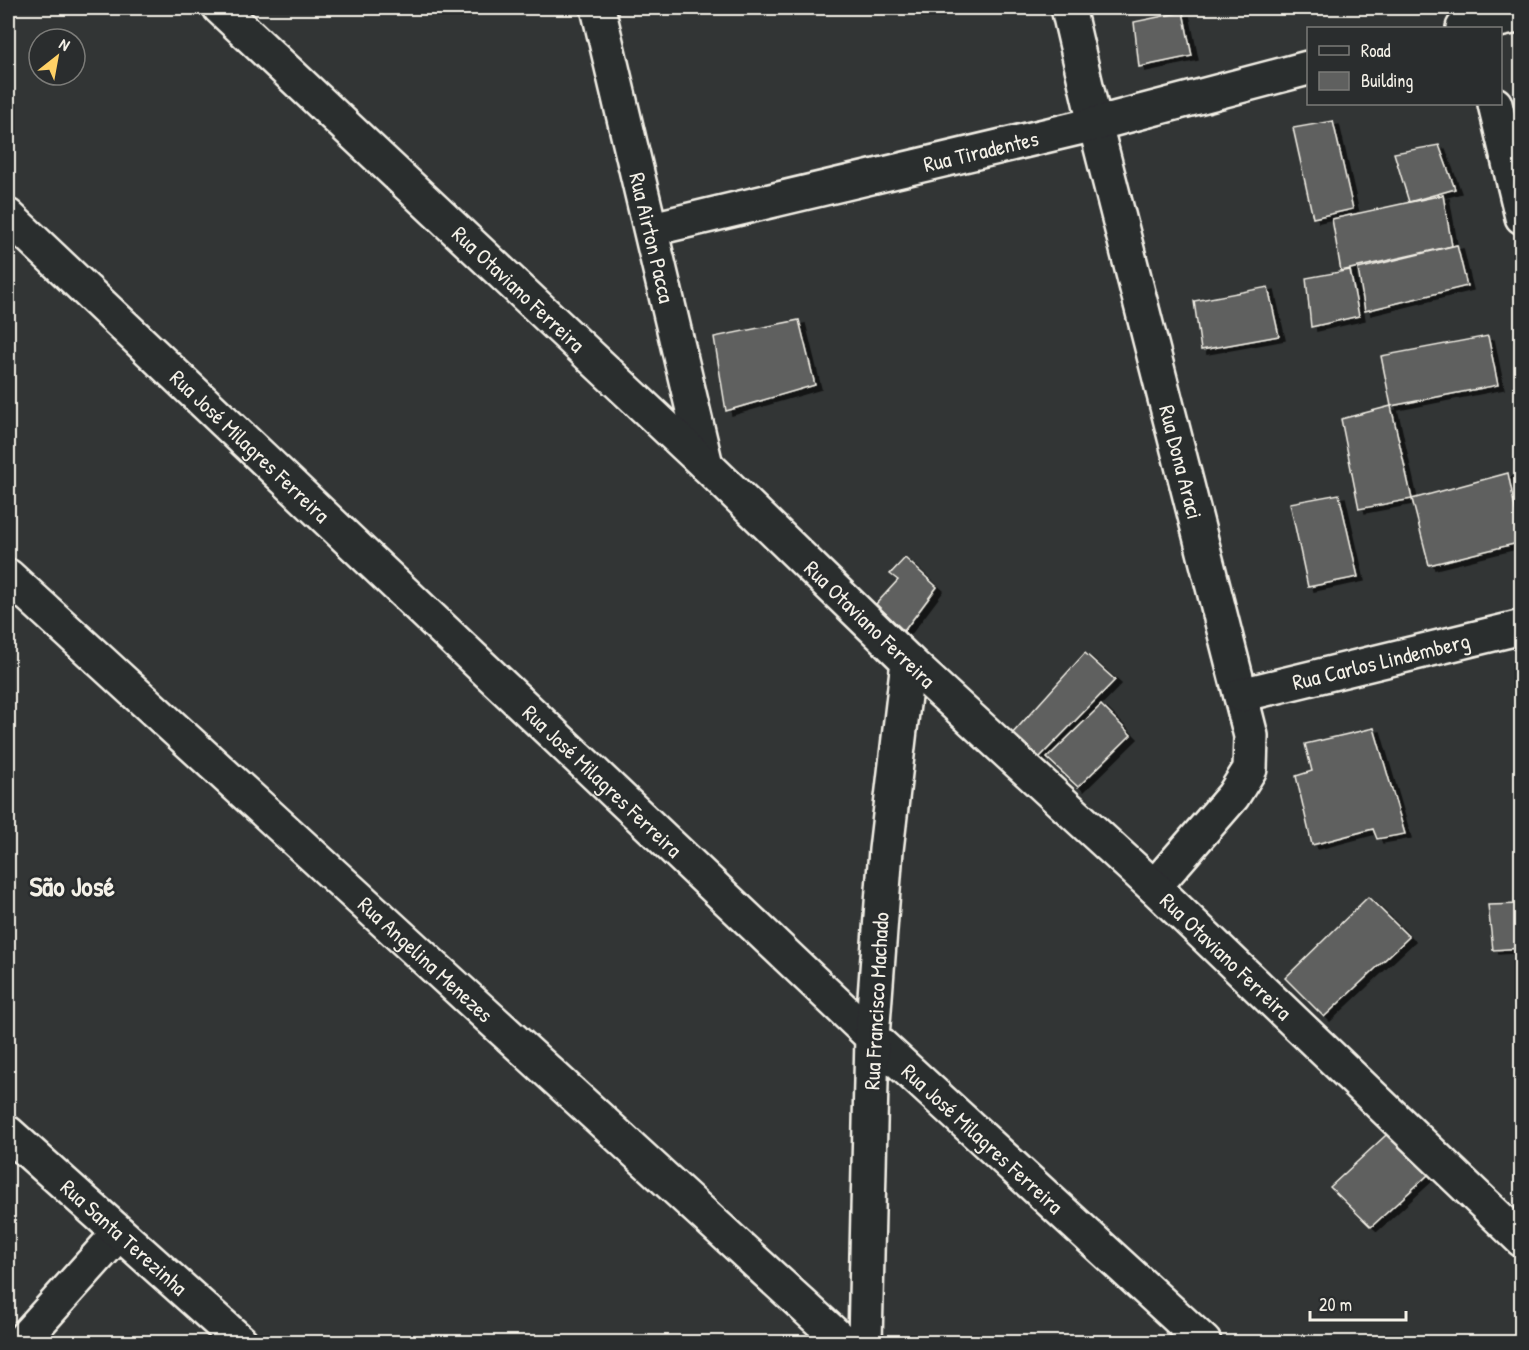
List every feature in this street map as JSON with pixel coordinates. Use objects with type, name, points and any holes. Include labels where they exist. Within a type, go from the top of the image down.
[{"type":"street","name":"Rua Otaviano Ferreira","points":[[219,8],[706,465],[908,661],[1154,887],[1521,1240]]},
{"type":"street","name":"Rua Airton Pacca","points":[[598,8],[706,465]]},
{"type":"street","name":"Rua Dona Araci","points":[[1068,8],[1095,124],[1251,736],[1250,770],[1233,796],[1154,887]]},
{"type":"street","points":[[1472,22],[1521,15]]},
{"type":"street","name":"Rua Tiradentes","points":[[652,229],[1095,124],[1307,69]]},
{"type":"street","points":[[1495,105],[1521,217]]},
{"type":"street","name":"Rua José Milagres Ferreira","points":[[8,216],[872,1037],[1203,1342]]},
{"type":"street","name":"Rua Angelina Menezes","points":[[8,576],[843,1342]]},
{"type":"street","name":"Rua Carlos Lindemberg","points":[[1241,695],[1521,627]]},
{"type":"street","name":"Rua Francisco Machado","points":[[865,1342],[872,1037],[886,850],[908,661]]},
{"type":"street","name":"Rua Santa Terezinha","points":[[8,1133],[241,1342]]},
{"type":"street","points":[[21,1342],[119,1233]]},
{"type":"building","points":[[1183,12],[1192,56],[1139,67],[1134,22]]},
{"type":"building","points":[[1333,121],[1353,209],[1313,218],[1293,128]]},
{"type":"building","points":[[1439,145],[1455,189],[1409,202],[1394,153]]},
{"type":"building","points":[[1443,195],[1452,246],[1341,271],[1332,219]]},
{"type":"building","points":[[1457,245],[1467,286],[1365,311],[1358,269]]},
{"type":"building","points":[[1350,270],[1359,316],[1311,327],[1306,278]]},
{"type":"building","points":[[1268,287],[1279,336],[1201,350],[1194,301]]},
{"type":"building","points":[[799,320],[815,385],[726,411],[714,337]]},
{"type":"building","points":[[1488,336],[1498,385],[1391,406],[1381,356]]},
{"type":"building","points":[[1391,406],[1412,499],[1359,509],[1341,419]]},
{"type":"building","points":[[1508,473],[1522,542],[1429,565],[1412,499]]},
{"type":"building","points":[[1339,494],[1358,577],[1308,587],[1290,503]]},
{"type":"building","points":[[905,558],[937,587],[904,631],[876,604],[898,580],[890,574]]},
{"type":"building","points":[[1085,653],[1115,680],[1039,758],[1012,734]]},
{"type":"building","points":[[1101,705],[1131,735],[1078,787],[1047,758]]},
{"type":"building","points":[[1374,728],[1405,834],[1377,839],[1373,829],[1312,845],[1296,776],[1312,771],[1305,744]]},
{"type":"building","points":[[1368,897],[1409,937],[1324,1017],[1285,978]]},
{"type":"building","points":[[1522,904],[1522,948],[1493,950],[1488,905]]},
{"type":"building","points":[[1398,1124],[1440,1164],[1371,1227],[1330,1187]]},
{"type":"district","name":"São José","points":[[72,886]]}]
